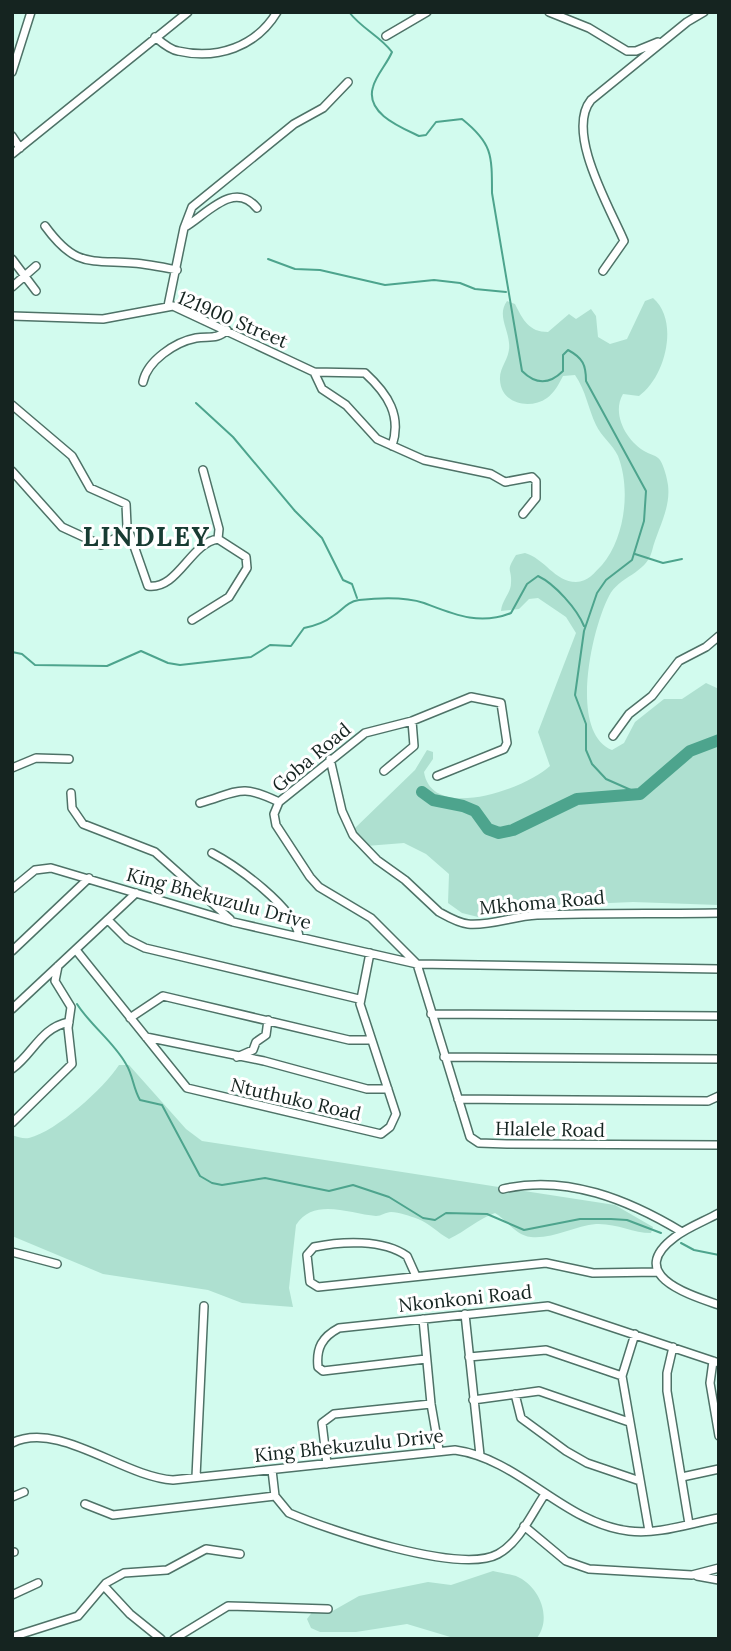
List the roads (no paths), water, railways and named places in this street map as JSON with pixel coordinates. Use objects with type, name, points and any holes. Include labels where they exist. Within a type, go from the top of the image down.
[{"type":"street","points":[[12,72],[32,12]]},
{"type":"street","points":[[12,154],[188,12]]},
{"type":"street","points":[[155,37],[179,52],[231,50],[257,37],[277,12]]},
{"type":"street","points":[[386,36],[427,12]]},
{"type":"street","points":[[549,12],[589,28],[627,51],[662,42]]},
{"type":"street","points":[[603,271],[625,241],[612,219],[583,136],[584,111],[591,100],[662,42],[704,12]]},
{"type":"street","points":[[168,306],[184,228],[194,205],[288,129],[323,108],[348,82]]},
{"type":"street","points":[[12,136],[20,148]]},
{"type":"street","points":[[184,228],[212,207],[240,195],[248,197],[257,208]]},
{"type":"street","points":[[46,226],[58,244],[85,261],[133,263],[177,270]]},
{"type":"street","points":[[12,259],[36,290]]},
{"type":"street","points":[[12,287],[36,266]]},
{"type":"street","name":"121900 Street","points":[[12,316],[103,319],[168,306],[227,330],[314,372]]},
{"type":"street","points":[[143,382],[146,371],[159,358],[188,341],[219,337],[227,330]]},
{"type":"street","points":[[314,372],[359,372],[373,381],[398,422],[392,446]]},
{"type":"street","points":[[314,372],[322,389],[346,405],[374,438],[433,463],[491,474],[505,482],[532,477],[536,481],[537,493],[523,514]]},
{"type":"street","points":[[12,405],[72,456],[90,488],[126,504],[129,532],[146,584],[152,586],[172,576],[202,546],[218,539]]},
{"type":"street","points":[[203,470],[219,529],[218,539]]},
{"type":"street","points":[[12,471],[68,531],[101,545],[129,532]]},
{"type":"street","points":[[192,620],[229,597],[247,568],[246,557],[218,539]]},
{"type":"street","points":[[613,736],[629,714],[655,693],[679,661],[706,648],[719,636]]},
{"type":"street","name":"Goba Road","points":[[417,964],[371,918],[319,887],[277,828],[274,814],[279,802],[362,734],[412,721],[471,696],[498,701],[503,706],[507,743],[502,750],[437,776]]},
{"type":"street","points":[[384,771],[414,746],[412,721]]},
{"type":"street","points":[[12,768],[36,758],[69,759]]},
{"type":"street","name":"Mkhoma Road","points":[[330,760],[342,811],[356,839],[439,912],[454,920],[478,924],[525,916],[566,916],[600,911],[719,913]]},
{"type":"street","points":[[200,803],[236,790],[248,789],[279,802]]},
{"type":"street","points":[[71,793],[72,808],[83,824],[155,852],[212,900],[233,922]]},
{"type":"street","points":[[212,853],[226,860],[272,898],[296,923],[299,936]]},
{"type":"street","name":"King Bhekuzulu Drive","points":[[12,889],[30,873],[43,867],[89,878],[233,922],[417,964],[719,969]]},
{"type":"street","points":[[12,951],[89,878]]},
{"type":"street","points":[[12,1009],[136,893]]},
{"type":"street","points":[[108,920],[127,939],[145,948],[359,999]]},
{"type":"street","name":"Ntuthuko Road","points":[[76,950],[190,1090],[378,1134],[386,1131],[396,1116],[359,999],[370,953]]},
{"type":"street","name":"Hlalele Road","points":[[417,964],[468,1134],[479,1143],[719,1144]]},
{"type":"street","points":[[12,1123],[72,1064],[69,1022],[71,1007],[55,981],[58,966]]},
{"type":"street","points":[[130,1018],[163,996],[349,1040],[371,1040]]},
{"type":"street","points":[[431,1014],[719,1016]]},
{"type":"street","points":[[237,1057],[253,1050],[256,1042],[265,1035],[268,1020]]},
{"type":"street","points":[[12,1069],[25,1058],[43,1033],[69,1022]]},
{"type":"street","points":[[146,1037],[367,1089],[388,1089]]},
{"type":"street","points":[[444,1057],[719,1059]]},
{"type":"street","points":[[458,1099],[708,1101],[719,1096]]},
{"type":"street","points":[[503,1189],[542,1183],[582,1188],[659,1219],[682,1232]]},
{"type":"street","points":[[719,1213],[682,1232],[664,1248],[658,1261],[659,1272],[672,1288],[719,1305]]},
{"type":"street","points":[[416,1276],[409,1257],[395,1250],[362,1243],[318,1246],[310,1249],[307,1258],[310,1282],[317,1287],[546,1263],[593,1273],[659,1272]]},
{"type":"street","points":[[12,1252],[57,1264]]},
{"type":"street","points":[[196,1477],[204,1306]]},
{"type":"street","name":"Nkonkoni Road","points":[[426,1359],[323,1371],[318,1367],[317,1350],[336,1329],[548,1306],[716,1362]]},
{"type":"street","points":[[465,1314],[480,1455]]},
{"type":"street","points":[[423,1319],[431,1404],[439,1450]]},
{"type":"street","points":[[635,1334],[622,1376],[649,1531]]},
{"type":"street","points":[[673,1347],[666,1380],[689,1524]]},
{"type":"street","points":[[469,1357],[546,1350],[622,1376]]},
{"type":"street","points":[[716,1362],[710,1383],[719,1436]]},
{"type":"street","points":[[473,1400],[544,1392],[629,1422]]},
{"type":"street","points":[[515,1394],[521,1418],[566,1451],[587,1463],[640,1481]]},
{"type":"street","points":[[327,1464],[322,1423],[324,1419],[334,1414],[431,1404]]},
{"type":"street","name":"King Bhekuzulu Drive","points":[[12,1443],[27,1437],[48,1438],[154,1477],[173,1480],[439,1450],[480,1455],[545,1494],[613,1528],[649,1531],[719,1518]]},
{"type":"street","points":[[682,1477],[719,1469]]},
{"type":"street","points":[[272,1470],[275,1496],[282,1508],[293,1515],[440,1559],[493,1556],[506,1549],[545,1494]]},
{"type":"street","points":[[12,1497],[24,1492]]},
{"type":"street","points":[[85,1504],[113,1515],[275,1496]]},
{"type":"street","points":[[524,1526],[572,1565],[598,1570],[692,1575],[719,1580]]},
{"type":"street","points":[[12,1637],[78,1616],[104,1586],[124,1573],[167,1570],[206,1549],[240,1554]]},
{"type":"street","points":[[692,1575],[719,1568]]},
{"type":"street","points":[[12,1595],[38,1583]]},
{"type":"street","points":[[104,1586],[130,1614],[161,1639]]},
{"type":"street","points":[[174,1639],[228,1606],[328,1609]]},
{"type":"waterway","points":[[349,12],[392,52],[373,87],[372,96],[379,112],[419,136],[426,135],[436,122],[462,119],[485,143],[492,168],[492,193],[522,371],[532,379],[548,380],[563,371],[563,355],[568,350],[577,356],[584,366],[586,381],[646,491],[644,521],[632,560],[606,580],[597,593],[584,631],[575,695],[586,724],[586,750],[592,764],[606,779],[640,794]]},
{"type":"waterway","points":[[268,259],[295,269],[320,270],[385,285],[434,280],[460,283],[475,289],[506,292]]},
{"type":"waterway","points":[[196,403],[233,437],[295,511],[322,538],[343,580],[352,584],[357,598]]},
{"type":"waterway","points":[[635,554],[663,563],[682,559]]},
{"type":"waterway","points":[[12,652],[22,654],[35,665],[107,666],[141,651],[168,663],[180,665],[251,657],[270,645],[291,646],[304,628],[326,621],[348,604],[359,600],[409,600],[466,617],[499,617],[511,613],[527,584],[538,576],[565,598],[584,626]]},
{"type":"waterway","points":[[422,792],[433,800],[475,811],[488,829],[499,833],[513,830],[577,799],[640,794],[690,751],[719,740]]},
{"type":"waterway","points":[[77,1004],[121,1056],[140,1100],[162,1105],[200,1176],[212,1183],[222,1185],[265,1178],[329,1191],[353,1185],[389,1197],[423,1218],[435,1220],[446,1213],[487,1214],[524,1230],[580,1219],[611,1219],[627,1220],[661,1233]]},
{"type":"waterway","points":[[681,1243],[694,1250],[719,1255]]},
{"type":"district","name":"LINDLEY","points":[[147,537]]}]
